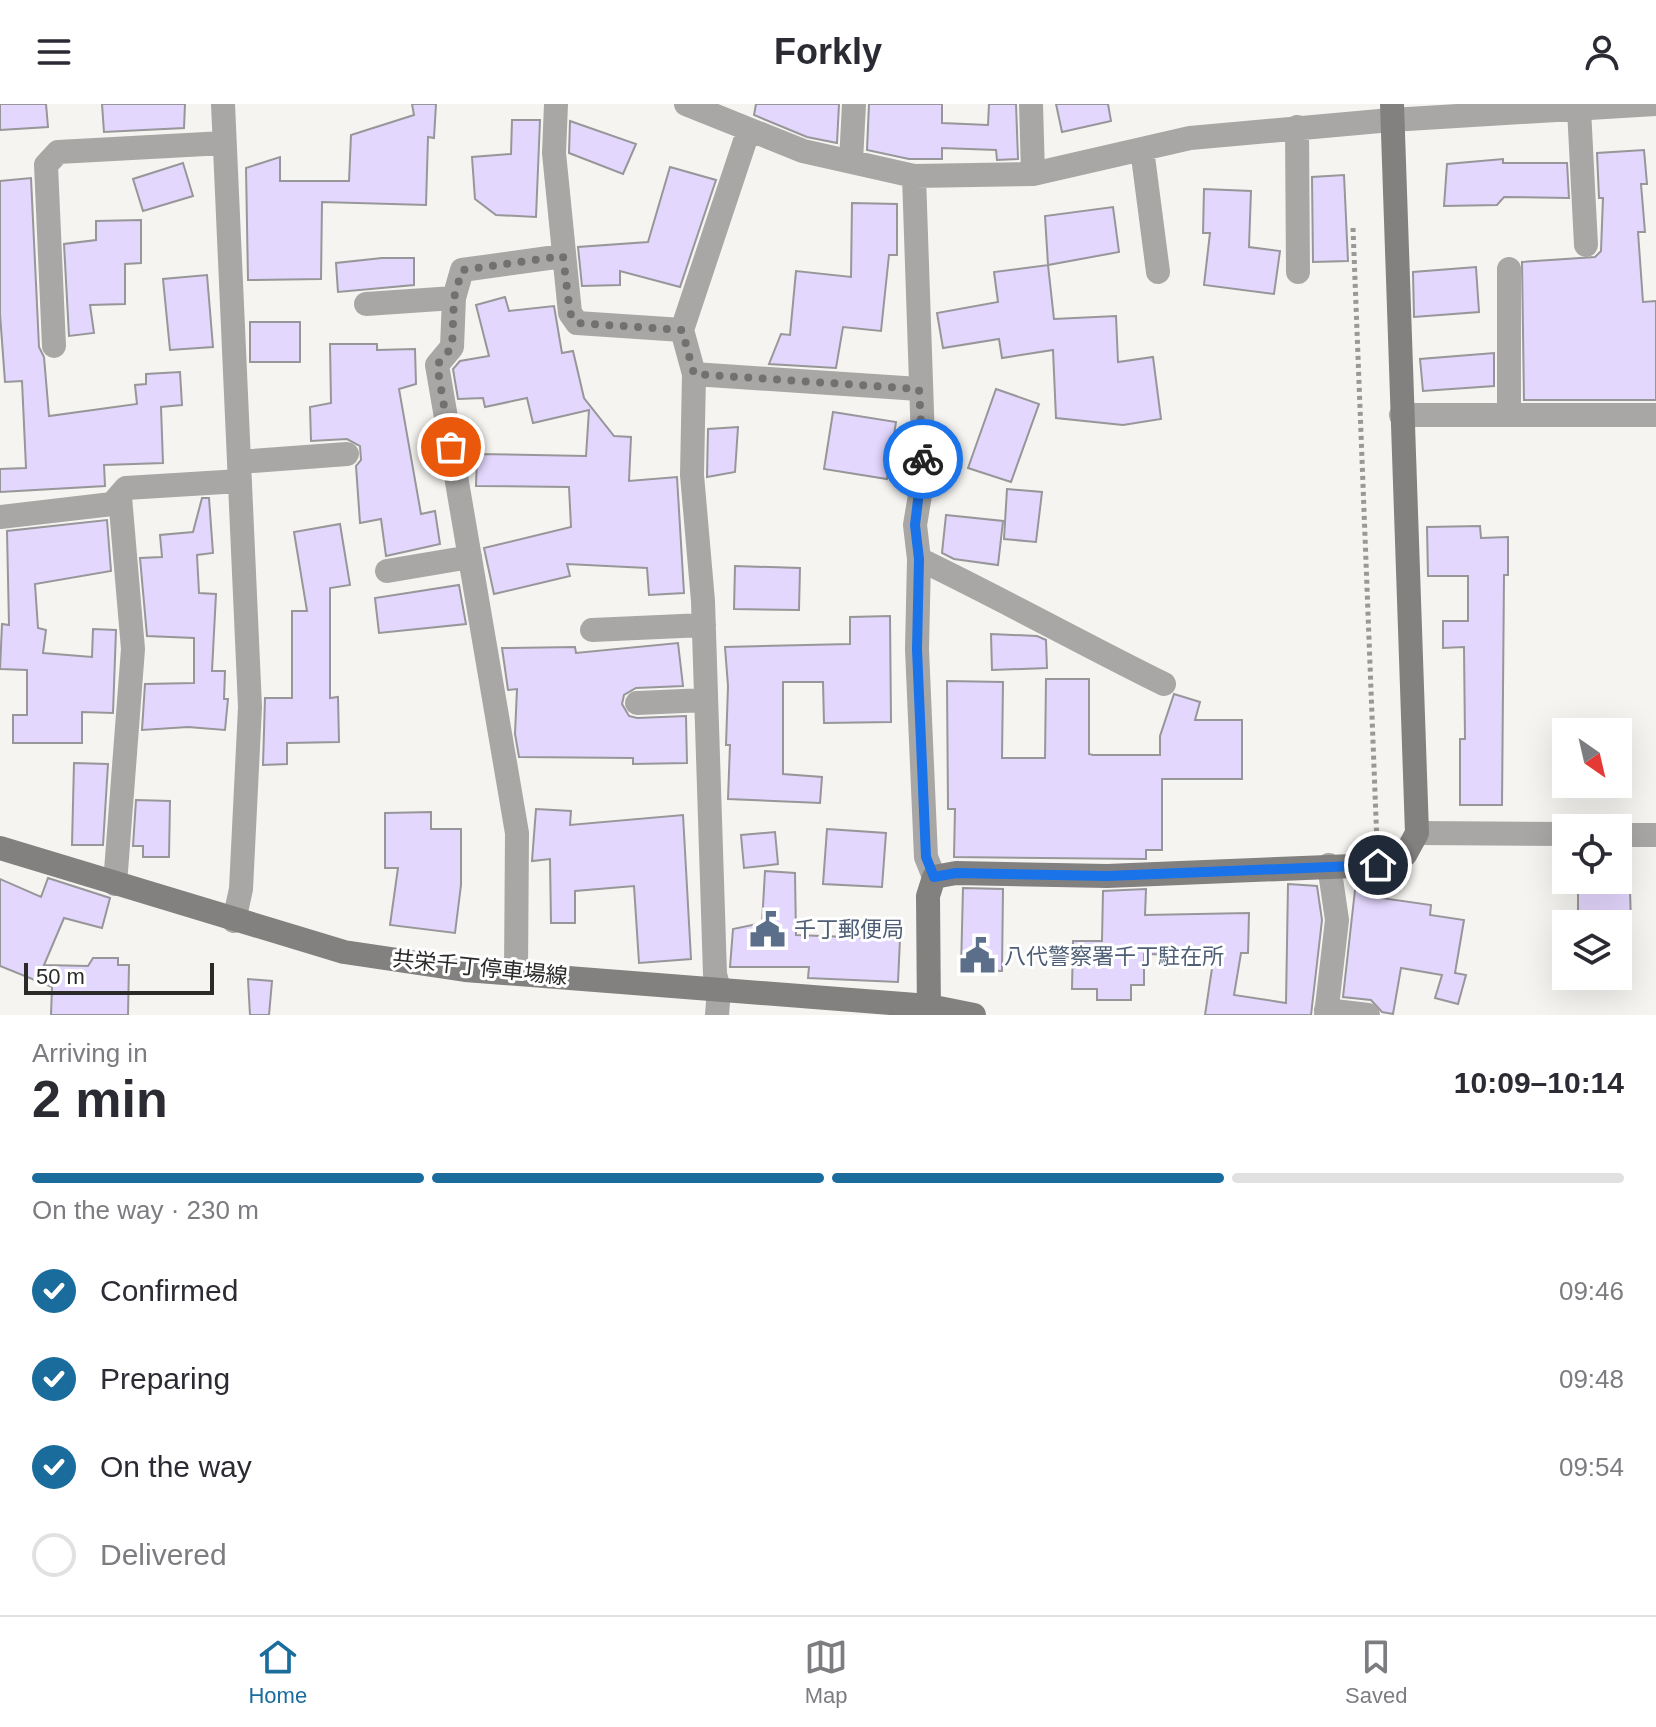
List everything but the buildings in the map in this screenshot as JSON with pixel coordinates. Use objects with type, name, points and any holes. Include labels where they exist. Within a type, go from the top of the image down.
[{"type":"street","points":[[223,104],[250,707],[241,889],[234,921]]},
{"type":"street","points":[[556,104],[554,153],[570,313],[577,323],[682,330]]},
{"type":"street","points":[[686,104],[748,132],[803,151],[914,176],[1033,174],[1190,138],[1297,127],[1392,112],[1579,109],[1656,104]]},
{"type":"street","points":[[851,161],[854,104]]},
{"type":"street","points":[[1031,104],[1033,174]]},
{"type":"street","points":[[1579,109],[1586,245]]},
{"type":"street","points":[[934,877],[956,873],[1107,876],[1378,865],[1405,855],[1417,833],[1392,112]]},
{"type":"street","points":[[1297,127],[1298,272]]},
{"type":"street","points":[[717,1015],[719,989],[715,974],[704,625],[692,475],[694,374],[682,330],[748,132]]},
{"type":"street","points":[[54,346],[46,165],[50,158],[58,152],[224,143]]},
{"type":"street","points":[[1142,149],[1158,272]]},
{"type":"street","points":[[914,176],[924,471],[915,525],[919,559],[917,649],[926,857],[934,877],[928,896],[929,1011]]},
{"type":"street","points":[[516,972],[517,833],[437,365],[452,347],[454,298],[462,270],[470,266],[563,256]]},
{"type":"street","points":[[1509,269],[1509,415]]},
{"type":"street","points":[[366,304],[454,298]]},
{"type":"street","points":[[694,374],[919,389]]},
{"type":"street","points":[[1401,415],[1656,415]]},
{"type":"street","points":[[0,517],[112,504],[126,488],[347,454]]},
{"type":"street","points":[[115,884],[133,649],[120,497]]},
{"type":"street","points":[[387,571],[470,557]]},
{"type":"street","points":[[919,559],[1029,611],[1066,636],[1164,684]]},
{"type":"street","points":[[592,630],[704,625]]},
{"type":"street","points":[[637,703],[706,700]]},
{"type":"street","points":[[1417,833],[1552,834]]},
{"type":"street","points":[[1632,835],[1656,835]]},
{"type":"street","name":"共栄千丁停車場線","points":[[0,848],[344,952],[465,970],[719,989],[974,1015]]},
{"type":"street","points":[[1329,865],[1337,920],[1326,1012],[1368,1015]]},
{"type":"path","points":[[1353,228],[1378,865]]},
{"type":"way so far","points":[[451,447],[437,365],[452,347],[454,298],[462,270],[470,266],[563,256],[570,313],[577,323],[682,330],[694,374],[919,389],[923,459]]},
{"type":"place","name":"千丁郵便局","points":[[768,929]]},
{"type":"place","name":"八代警察署千丁駐在所","points":[[978,956]]},
{"type":"route","points":[[923,459],[924,471],[915,525],[919,559],[917,649],[926,857],[934,877],[956,873],[1107,876],[1378,865]]}]
